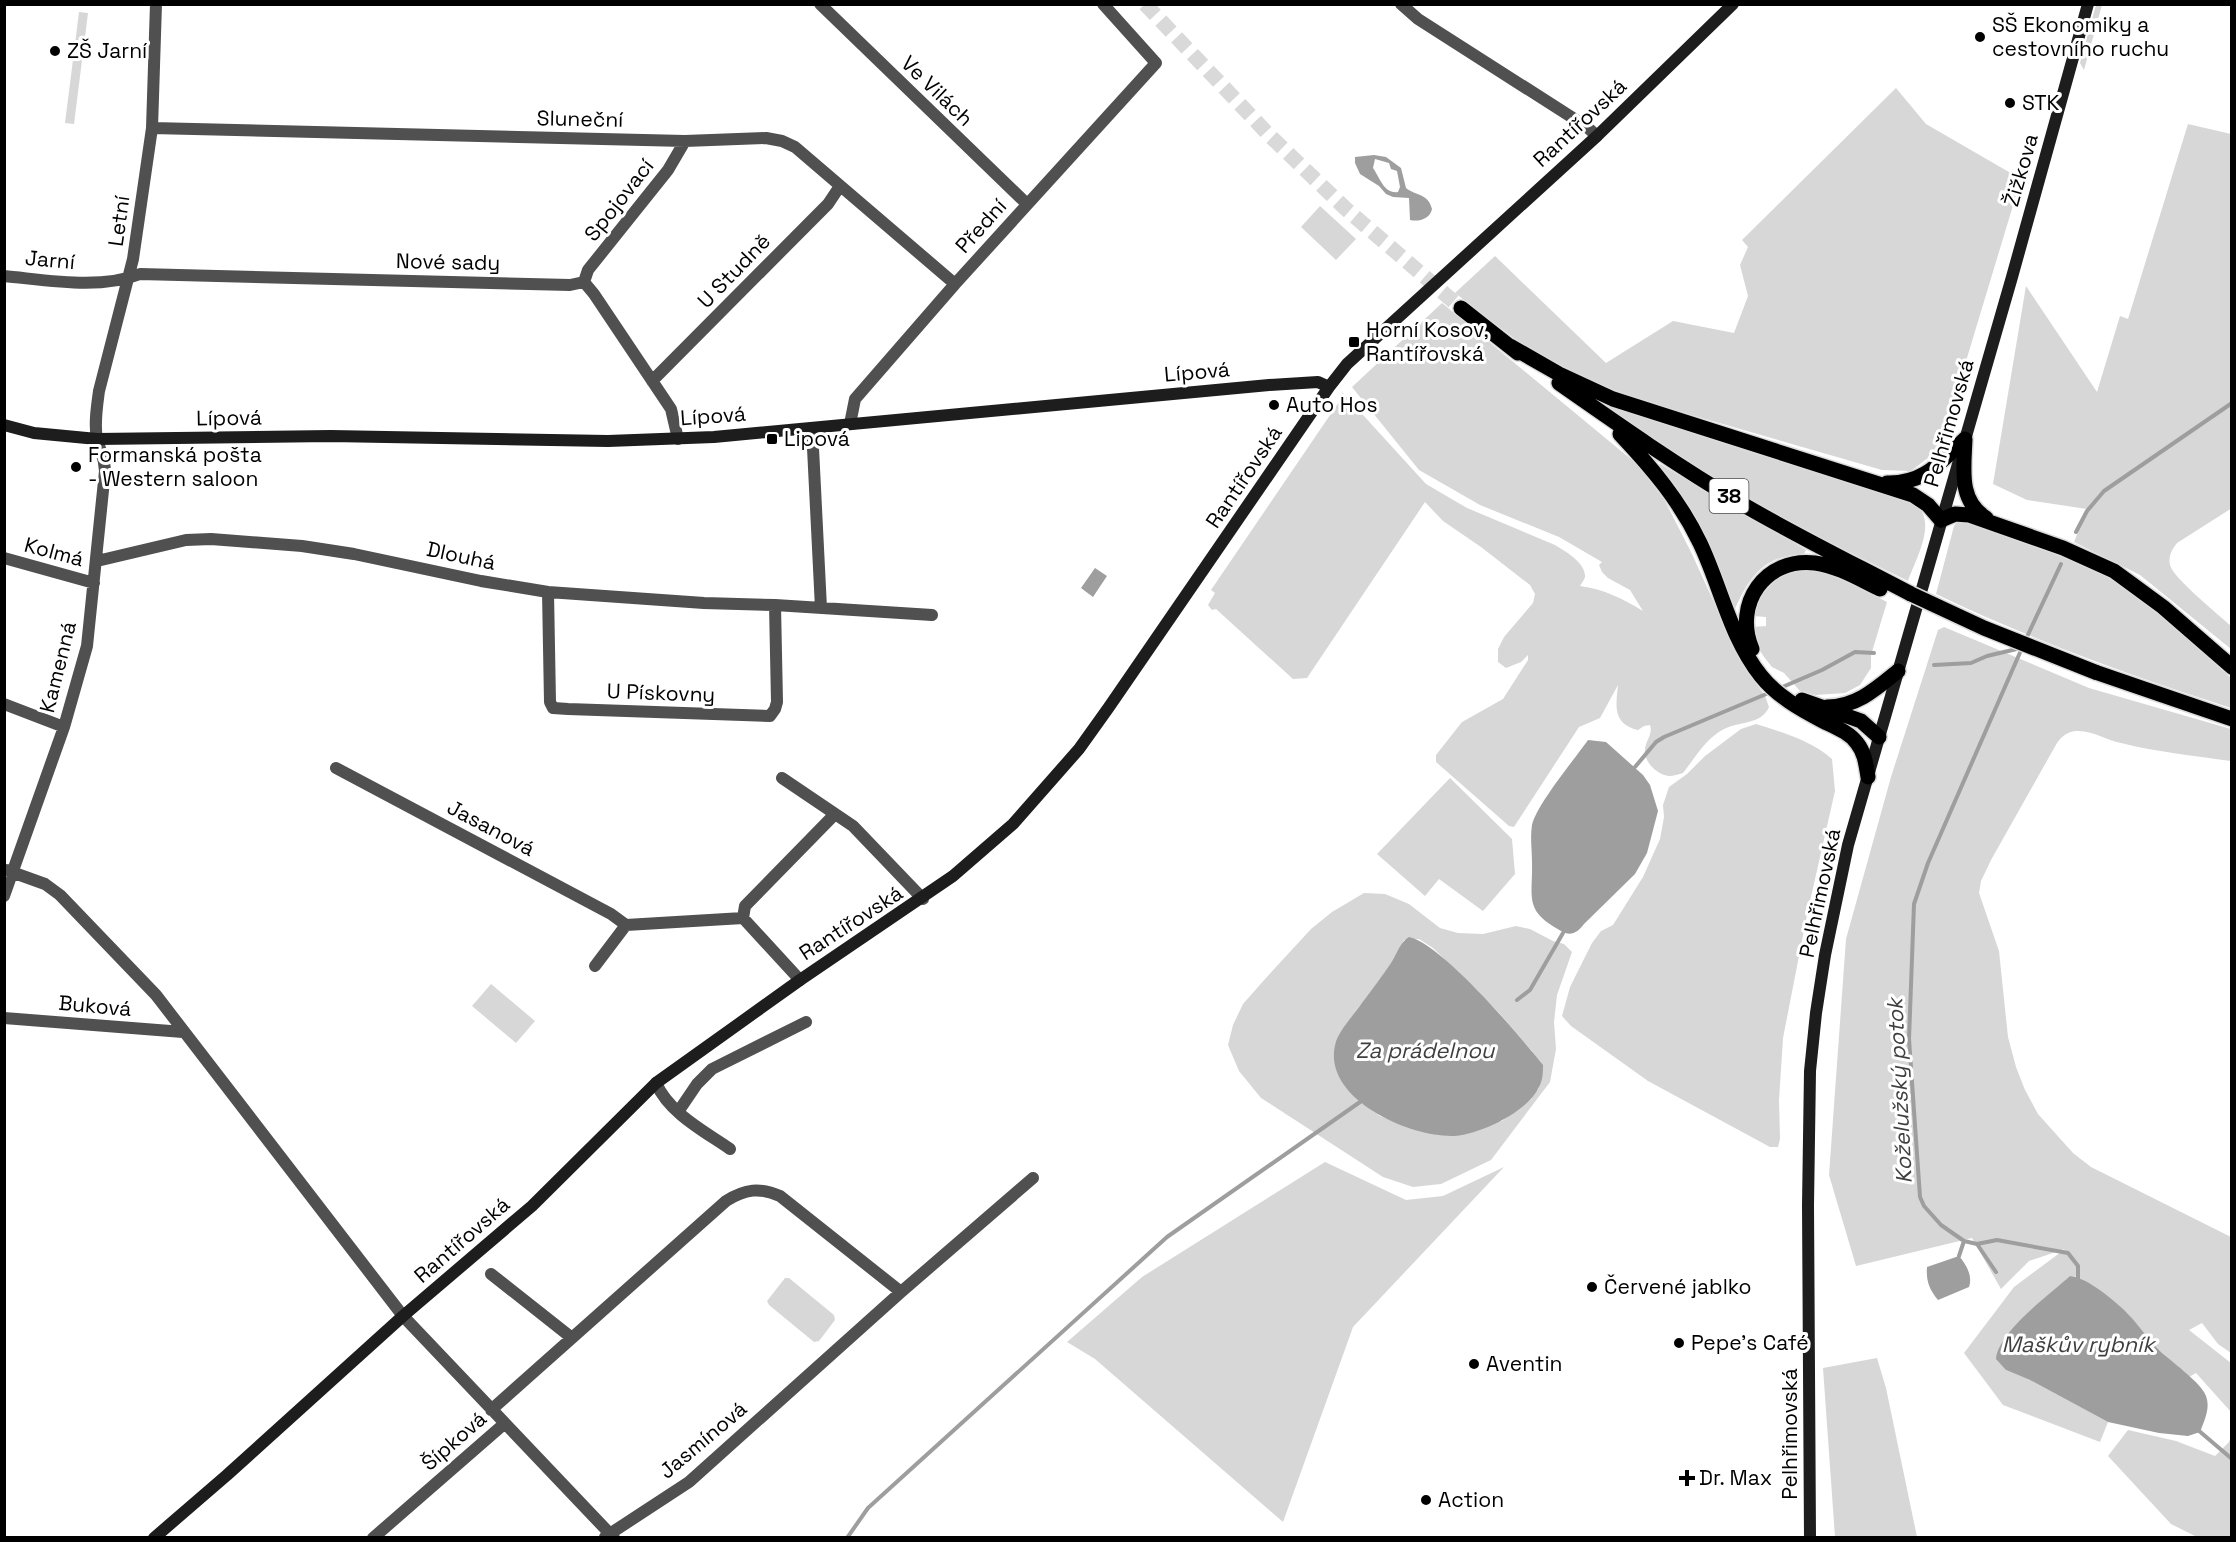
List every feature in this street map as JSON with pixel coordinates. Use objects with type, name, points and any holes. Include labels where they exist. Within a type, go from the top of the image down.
[{"type":"main road","name":"38","points":[[1461,308],[1637,438],[1742,504],[1863,575],[1911,594],[1984,628],[2095,672],[2232,719]]},
{"type":"main road","points":[[1510,346],[1559,374],[1613,399],[1921,499],[1941,520],[1948,515],[1962,514],[2063,548],[2114,571],[2149,596],[2232,667]]},
{"type":"main road","points":[[1600,411],[1676,499],[1701,545],[1741,645],[1765,675],[1784,693],[1852,737],[1864,739],[1879,737]]},
{"type":"main road","points":[[1872,482],[1897,483],[1917,479],[1934,469],[1965,440]]},
{"type":"main road","points":[[1965,440],[1964,480],[1968,500],[1979,514],[2000,526]]},
{"type":"main road","points":[[1765,675],[1753,652],[1746,629],[1749,604],[1757,588],[1769,574],[1784,566],[1805,563],[1826,565],[1863,575]]},
{"type":"main road","points":[[1820,707],[1836,707],[1856,702],[1898,671]]},
{"type":"main road","points":[[1784,693],[1861,721],[1879,737]]},
{"type":"main road","points":[[1852,737],[1863,754],[1868,777]]},
{"type":"street","name":"Letní","points":[[97,439],[96,411],[99,391],[133,259],[152,128],[156,4]]},
{"type":"street","name":"Ve Vilách","points":[[820,4],[1027,204]]},
{"type":"street","name":"Přední","points":[[850,424],[855,399],[955,284],[1156,63],[1103,4]]},
{"type":"street","points":[[1401,4],[1418,19],[1587,127],[1597,136]]},
{"type":"street","name":"Rantířovská","points":[[154,1538],[403,1316],[532,1206],[656,1083],[800,980],[922,899],[953,876],[1013,824],[1079,749],[1347,364],[1365,345],[1597,136],[1733,4]]},
{"type":"street","name":"Žižkova","points":[[2012,277],[2088,4]]},
{"type":"street","name":"Sluneční","points":[[152,128],[685,141],[766,138],[782,141],[795,147],[955,284]]},
{"type":"street","name":"Spojovací","points":[[584,282],[588,270],[668,170],[685,141]]},
{"type":"street","name":"U Studně","points":[[652,381],[828,204],[840,186]]},
{"type":"street","name":"Nové sady","points":[[127,279],[140,274],[570,285],[584,282]]},
{"type":"street","name":"Jarní","points":[[4,276],[105,284],[127,279]]},
{"type":"street","name":"Pelhřimovská","points":[[1810,1538],[1808,1205],[1810,1061],[1816,1013],[1837,892],[1908,635],[2012,277]]},
{"type":"street","points":[[584,282],[671,409],[678,439]]},
{"type":"street","name":"Lípová","points":[[4,425],[34,433],[97,439],[331,436],[608,441],[678,439],[1269,385],[1318,382],[1329,387]]},
{"type":"street","points":[[812,428],[821,608]]},
{"type":"street","name":"Kamenná","points":[[4,896],[8,871],[63,727],[87,646],[105,471],[105,456],[97,439]]},
{"type":"street","name":"Dlouhá","points":[[97,561],[186,540],[211,539],[302,546],[354,554],[482,581],[548,592],[932,615]]},
{"type":"street","name":"Kolmá","points":[[4,558],[94,583]]},
{"type":"street","name":"U Pískovny","points":[[548,592],[550,702],[554,708],[568,709],[770,716],[776,709],[777,702],[776,605]]},
{"type":"street","points":[[4,704],[63,727]]},
{"type":"street","name":"Jasanová","points":[[336,768],[611,914],[626,925]]},
{"type":"street","name":"Rantířovská","points":[[782,778],[853,826],[922,899]]},
{"type":"street","points":[[595,966],[626,925],[743,918],[745,906],[835,814]]},
{"type":"street","name":"Šípková","points":[[8,871],[45,884],[60,895],[156,995],[403,1316],[504,1424],[373,1538]]},
{"type":"street","name":"Rantířovská","points":[[743,918],[800,980]]},
{"type":"street","name":"Buková","points":[[4,1018],[183,1032]]},
{"type":"street","points":[[678,1112],[697,1084],[712,1069],[806,1022]]},
{"type":"street","points":[[656,1083],[678,1112],[730,1149]]},
{"type":"street","name":"Jasmínová","points":[[504,1424],[609,1536],[689,1482],[901,1292],[1033,1178]]},
{"type":"street","points":[[491,1410],[726,1201],[751,1190],[769,1191],[780,1196],[901,1292]]},
{"type":"street","points":[[491,1274],[572,1338]]},
{"type":"shaded area","points":[[2096,5],[2102,5],[2084,70],[2080,63]]},
{"type":"shaded area","points":[[79,12],[88,13],[74,124],[65,123]]},
{"type":"shaded area","points":[[1896,88],[1926,124],[2021,179],[1944,434],[1933,454],[1911,471],[1882,470],[1650,403],[1591,382],[1519,342],[1455,293],[1495,256],[1606,363],[1673,321],[1734,333],[1748,296],[1740,265],[1748,247],[1742,240]]},
{"type":"shaded area","points":[[2188,124],[2231,134],[2232,508],[2177,543],[2171,553],[2170,565],[2197,596],[2231,626],[2231,649],[2140,575],[2074,542],[2087,509],[2027,500],[1993,484],[2026,286],[2097,392],[2120,316],[2128,319]]},
{"type":"shaded area","points":[[1320,206],[1356,239],[1336,260],[1301,227]]},
{"type":"shaded area","points":[[1442,303],[1638,465],[1665,501],[1692,554],[1740,660],[1765,696],[1769,707],[1761,717],[1730,726],[1718,733],[1701,749],[1683,773],[1669,776],[1656,770],[1646,758],[1645,749],[1651,731],[1650,725],[1638,730],[1624,723],[1620,718],[1617,706],[1618,685],[1600,718],[1579,727],[1514,827],[1509,826],[1436,762],[1436,755],[1462,722],[1503,699],[1528,660],[1528,655],[1521,662],[1506,668],[1498,662],[1498,649],[1504,637],[1533,603],[1535,594],[1530,585],[1443,521],[1425,502],[1307,678],[1293,679],[1216,609],[1212,610],[1208,605],[1215,593],[1211,590],[1343,396],[1342,392],[1426,484],[1467,508],[1555,545],[1574,558],[1582,567],[1585,577],[1580,586],[1613,595],[1643,611],[1630,590],[1608,578],[1602,572],[1599,565],[1602,562],[1559,537],[1480,505],[1419,470],[1352,387]]},
{"type":"shaded area","points":[[1599,401],[1912,502],[1920,509],[1925,528],[1924,539],[1908,581],[1828,541],[1711,476]]},
{"type":"shaded area","points":[[1660,464],[1806,550],[1804,554],[1778,559],[1760,570],[1752,578],[1734,611],[1693,516],[1658,466]]},
{"type":"shaded area","points":[[1958,521],[1966,521],[2058,554],[2094,570],[2126,589],[2173,625],[2231,678],[2231,708],[2082,656],[2009,627],[1936,594],[1954,526]]},
{"type":"shaded area","points":[[1808,569],[1831,573],[1887,602],[1871,655],[1871,668],[1860,685],[1845,693],[1816,695],[1800,691],[1784,673],[1772,667],[1759,649],[1753,627],[1766,626],[1766,617],[1753,616],[1760,597],[1772,582],[1780,577]]},
{"type":"shaded area","points":[[1944,627],[2089,688],[2231,729],[2231,761],[2148,749],[2115,742],[2082,731],[2065,735],[2057,743],[1991,860],[1981,881],[1979,893],[1999,951],[2008,1037],[2016,1067],[2038,1114],[2073,1153],[2091,1167],[2231,1237],[2231,1353],[2218,1344],[2202,1323],[2189,1330],[2231,1363],[2231,1412],[2196,1373],[2189,1377],[2149,1341],[2130,1316],[2078,1277],[2070,1276],[2025,1317],[2006,1370],[2030,1380],[2108,1422],[2100,1442],[2003,1405],[1964,1353],[2014,1287],[2065,1249],[2029,1261],[2001,1289],[1972,1238],[1856,1266],[1829,1175],[1846,939],[1891,777],[1938,630]]},
{"type":"shaded area","points":[[1756,724],[1787,734],[1824,752],[1832,759],[1835,791],[1808,910],[1783,1038],[1778,1147],[1770,1147],[1648,1081],[1571,1026],[1562,1016],[1570,987],[1592,943],[1601,931],[1613,925],[1643,877],[1660,839],[1664,817],[1663,805],[1669,787],[1741,729]]},
{"type":"shaded area","points":[[1450,778],[1512,839],[1515,874],[1483,911],[1439,879],[1425,896],[1377,854]]},
{"type":"shaded area","points":[[1364,893],[1385,894],[1409,904],[1440,928],[1458,933],[1483,934],[1516,926],[1530,929],[1564,944],[1572,952],[1557,995],[1554,1022],[1556,1049],[1550,1082],[1491,1160],[1441,1184],[1413,1187],[1383,1177],[1261,1098],[1239,1071],[1228,1045],[1233,1025],[1243,1004],[1311,929],[1332,912]],"holes":[[[1419,939],[1433,948],[1500,1014],[1532,1051],[1539,1088],[1531,1099],[1502,1121],[1408,1127],[1380,1116],[1360,1102],[1335,1044],[1392,962],[1404,940]]]},
{"type":"shaded area","points":[[491,984],[535,1021],[516,1043],[472,1006]]},
{"type":"shaded area","points":[[1325,1162],[1406,1200],[1443,1196],[1504,1167],[1353,1327],[1283,1522],[1095,1359],[1067,1342],[1142,1277]]},
{"type":"shaded area","points":[[785,1278],[789,1278],[834,1315],[835,1320],[819,1341],[814,1342],[769,1305],[767,1301]]},
{"type":"shaded area","points":[[1877,1358],[1886,1388],[1917,1537],[1835,1537],[1823,1368]]},
{"type":"shaded area","points":[[2128,1430],[2176,1441],[2215,1456],[2229,1442],[2231,1436],[2231,1537],[2197,1537],[2171,1524],[2108,1456]]},
{"type":"water","points":[[1374,155],[1386,157],[1401,168],[1406,188],[1428,200],[1432,209],[1429,215],[1417,221],[1410,220],[1409,198],[1386,194],[1379,186],[1360,174],[1355,157]],"holes":[[[1375,159],[1389,163],[1391,169],[1397,171],[1400,187],[1398,192],[1386,188],[1373,168]]]},
{"type":"water","points":[[1095,568],[1107,576],[1093,597],[1081,588]]},
{"type":"water","points":[[1588,740],[1606,742],[1643,775],[1650,785],[1658,811],[1647,853],[1635,874],[1579,929],[1568,934],[1549,923],[1535,909],[1532,894],[1531,830],[1541,806]]},
{"type":"water","name":"Za prádelnou","points":[[1409,937],[1423,943],[1460,973],[1543,1065],[1541,1082],[1533,1096],[1501,1121],[1462,1135],[1433,1134],[1413,1129],[1372,1111],[1355,1098],[1342,1082],[1335,1064],[1335,1045],[1339,1034],[1391,963],[1401,945]]},
{"type":"water","points":[[1959,1256],[1968,1270],[1969,1287],[1938,1300],[1929,1285],[1927,1267]]},
{"type":"water","name":"Maškův rybník","points":[[2070,1276],[2085,1281],[2118,1304],[2156,1347],[2201,1387],[2208,1407],[2200,1432],[2188,1436],[2159,1433],[2108,1422],[2030,1380],[2006,1370],[1996,1359],[2005,1337],[2038,1303]]},
{"type":"waterway","name":"Koželužský potok","points":[[2076,532],[2087,511],[2104,491],[2232,403]]},
{"type":"waterway","name":"Koželužský potok","points":[[2025,641],[2061,564]]},
{"type":"waterway","points":[[1934,665],[1971,663],[1987,656],[2021,648]]},
{"type":"waterway","name":"Koželužský potok","points":[[2022,648],[1928,863],[1914,904],[1909,1039],[1920,1197],[1924,1206],[1941,1225],[1964,1241],[1977,1244],[1997,1240],[2068,1253],[2078,1266],[2078,1280]]},
{"type":"waterway","points":[[1778,689],[1822,670],[1855,652],[1874,653]]},
{"type":"waterway","points":[[1635,767],[1656,742],[1664,737],[1771,692]]},
{"type":"waterway","points":[[1517,1000],[1530,990],[1563,933]]},
{"type":"waterway","points":[[847,1538],[868,1508],[1167,1237],[1360,1102]]},
{"type":"waterway","points":[[1959,1256],[1964,1241]]},
{"type":"waterway","points":[[1977,1244],[1996,1272]]},
{"type":"waterway","name":"Koželužský potok","points":[[2198,1430],[2232,1459]]},
{"type":"tunnel","points":[[1145,4],[1269,135],[1346,209],[1461,308]]},
{"type":"place","name":"SŠ Ekonomiky a cestovního ruchu","points":[[1980,37]]},
{"type":"place","name":"ZŠ Jarní","points":[[55,51]]},
{"type":"place","name":"STK","points":[[2010,103]]},
{"type":"place","name":"Horní Kosov, Rantířovská","points":[[1354,342]]},
{"type":"place","name":"Auto Hos","points":[[1274,405]]},
{"type":"place","name":"Lipová","points":[[772,439]]},
{"type":"place","name":"Formanská pošta - Western saloon","points":[[76,467]]},
{"type":"place","name":"Červené jablko","points":[[1592,1287]]},
{"type":"place","name":"Pepe's Café","points":[[1679,1343]]},
{"type":"place","name":"Aventin","points":[[1474,1364]]},
{"type":"place","name":"Dr. Max","points":[[1687,1478]]},
{"type":"place","name":"Action","points":[[1426,1500]]}]
